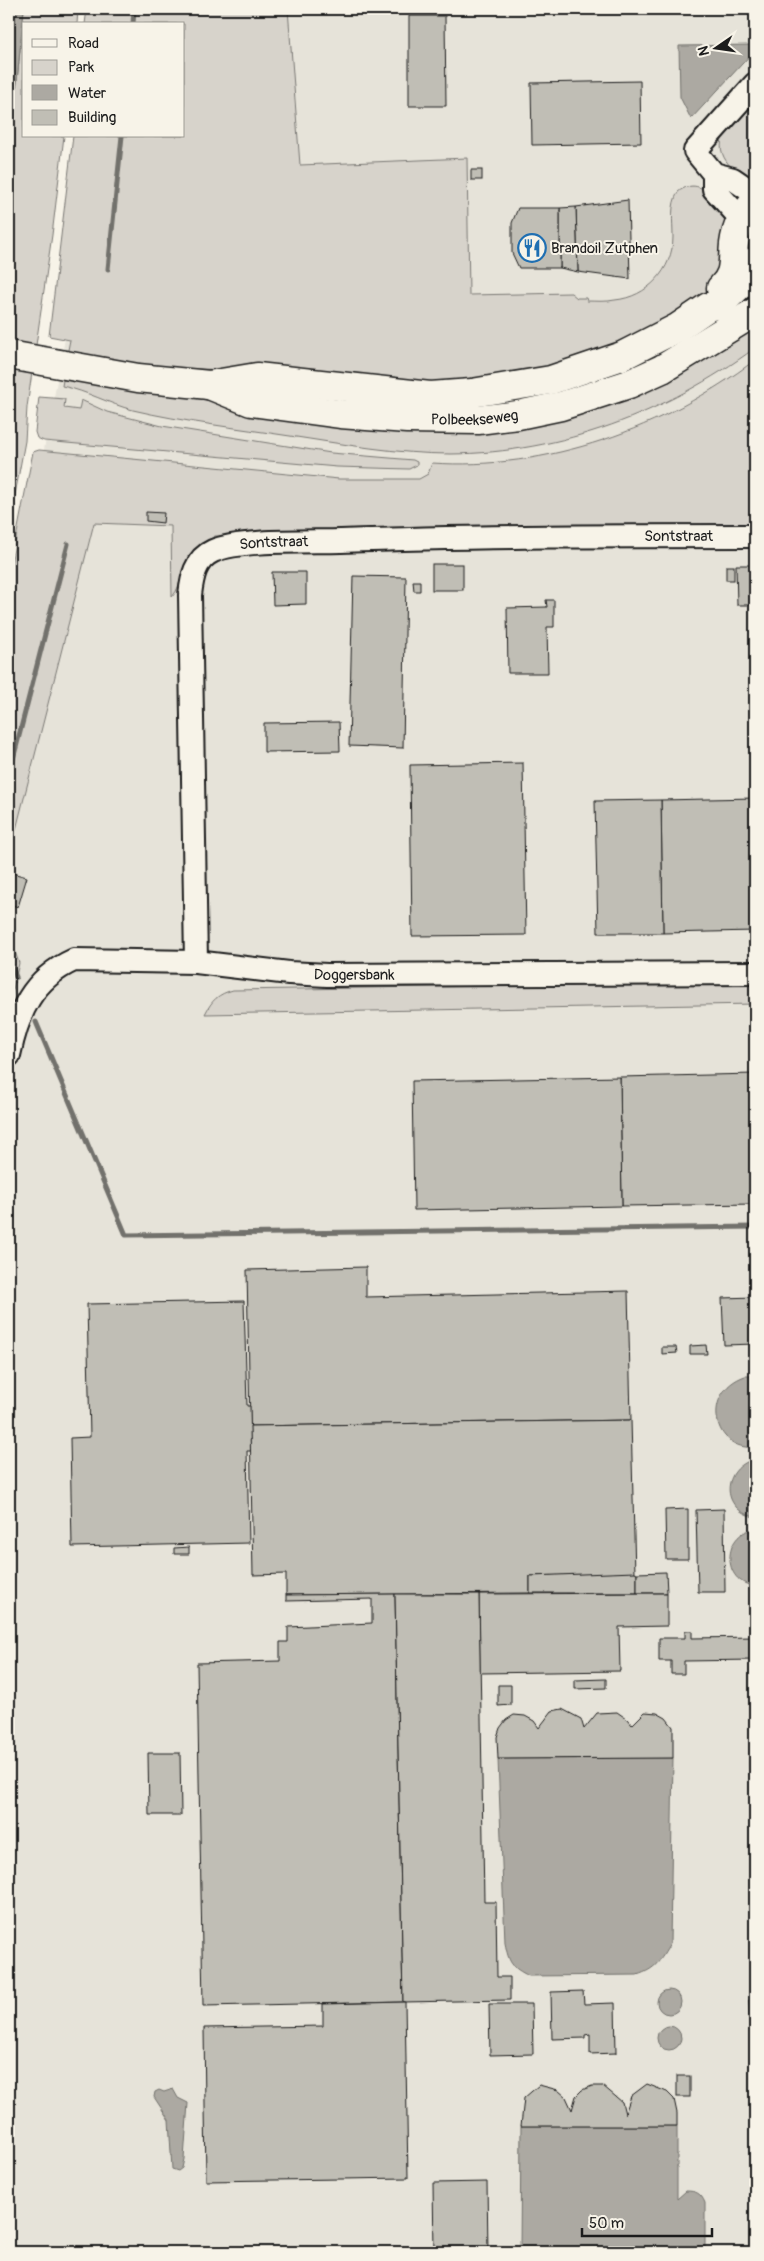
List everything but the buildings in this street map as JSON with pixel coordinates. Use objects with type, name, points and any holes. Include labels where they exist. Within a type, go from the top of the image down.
[{"type":"main road","name":"Polbeekseweg","points":[[9,355],[138,378],[209,385],[257,377],[430,396],[472,393],[522,386],[552,380],[622,356],[677,328],[708,307],[720,304],[740,286],[746,277],[747,265],[734,240],[750,220]]},
{"type":"main road","name":"Polbeekseweg","points":[[726,328],[742,308],[755,297]]},
{"type":"main road","name":"Polbeekseweg","points":[[209,385],[251,402],[340,414],[407,419],[478,420],[518,415],[560,406],[629,384],[662,369],[726,328],[755,312]]},
{"type":"street","points":[[755,84],[695,151],[714,174],[733,179],[755,194]]},
{"type":"street","points":[[714,174],[714,188],[750,220]]},
{"type":"street","name":"Sontstraat","points":[[196,962],[190,596],[195,570],[199,561],[205,556],[219,549],[248,545],[421,538],[755,536]]},
{"type":"street","name":"Doggersbank","points":[[9,1055],[15,1026],[30,994],[59,967],[74,960],[196,962],[289,973],[327,975],[755,972]]},
{"type":"shaded area","points":[[104,9],[755,9],[755,2252],[9,2252],[9,634],[79,265],[182,138],[185,138],[185,22],[173,22]]},
{"type":"green space","points":[[24,9],[78,9],[77,22],[23,22]]},
{"type":"green space","points":[[87,9],[288,9],[300,165],[467,158],[469,295],[571,293],[577,298],[586,298],[587,301],[612,301],[638,294],[656,280],[668,260],[672,249],[672,219],[675,197],[678,192],[687,187],[696,186],[704,190],[718,205],[728,234],[714,286],[707,293],[641,336],[535,374],[424,385],[250,371],[155,367],[67,355],[70,340],[49,336],[73,138],[185,138],[185,22],[85,22]]},
{"type":"green space","points":[[22,30],[22,138],[64,138],[27,407],[25,441],[9,527],[9,163]]},
{"type":"green space","points":[[755,98],[755,180],[741,174],[728,164],[724,157],[721,142],[730,124]]},
{"type":"green space","points":[[755,319],[755,348],[686,392],[649,410],[611,425],[533,446],[492,452],[431,454],[390,450],[211,424],[133,410],[62,386],[63,380],[247,407],[498,427]]},
{"type":"green space","points":[[755,360],[755,526],[215,536],[199,547],[191,556],[185,566],[178,588],[172,597],[171,526],[94,523],[9,857],[9,574],[33,452],[39,450],[339,479],[419,479],[428,474],[432,463],[475,464],[518,460],[561,452],[603,440],[644,425],[683,406]]},
{"type":"green space","points":[[39,397],[65,399],[64,408],[79,410],[81,400],[107,412],[162,426],[331,453],[413,460],[417,462],[417,465],[409,469],[337,467],[44,441],[37,438],[35,432]]},
{"type":"green space","points":[[9,935],[19,963],[9,1007]]},
{"type":"green space","points":[[755,982],[755,1004],[205,1014],[216,998],[223,993],[233,990]]},
{"type":"water","points":[[9,9],[24,9],[22,22],[9,163]]},
{"type":"water","points":[[755,45],[755,50],[691,119],[680,97],[679,46]]},
{"type":"water","points":[[745,1376],[755,1376],[755,1447],[741,1446],[729,1440],[722,1431],[717,1419],[717,1407],[722,1395],[731,1384]]},
{"type":"water","points":[[755,1459],[755,1517],[744,1513],[735,1506],[729,1489],[731,1479],[736,1471],[744,1464]]},
{"type":"water","points":[[755,1529],[755,1586],[744,1583],[736,1576],[731,1568],[730,1558],[736,1539],[744,1532]]},
{"type":"water","points":[[755,1736],[755,1790],[750,1777],[749,1763]]},
{"type":"water","points":[[673,1758],[670,1944],[660,1960],[649,1970],[637,1975],[529,1976],[518,1970],[510,1960],[505,1943],[498,1759]]},
{"type":"water","points":[[669,1990],[678,1993],[681,2002],[678,2011],[669,2014],[660,2011],[657,2002],[660,1993]]},
{"type":"water","points":[[669,2026],[678,2029],[681,2038],[678,2047],[669,2050],[660,2047],[657,2038],[660,2029]]},
{"type":"water","points":[[173,2089],[178,2098],[188,2103],[184,2159],[182,2168],[178,2171],[172,2169],[169,2120],[154,2097],[155,2092],[159,2090],[164,2092]]},
{"type":"water","points":[[521,2126],[677,2126],[677,2199],[686,2191],[693,2191],[702,2197],[705,2203],[705,2252],[520,2252]]},
{"type":"waterway","points":[[133,22],[134,9]]},
{"type":"waterway","points":[[108,269],[122,138]]},
{"type":"waterway","points":[[9,775],[68,544]]},
{"type":"waterway","points":[[9,960],[16,977]]},
{"type":"waterway","points":[[36,1022],[126,1235],[755,1227]]},
{"type":"place","name":"Brandoil Zutphen","points":[[532,248]]}]
